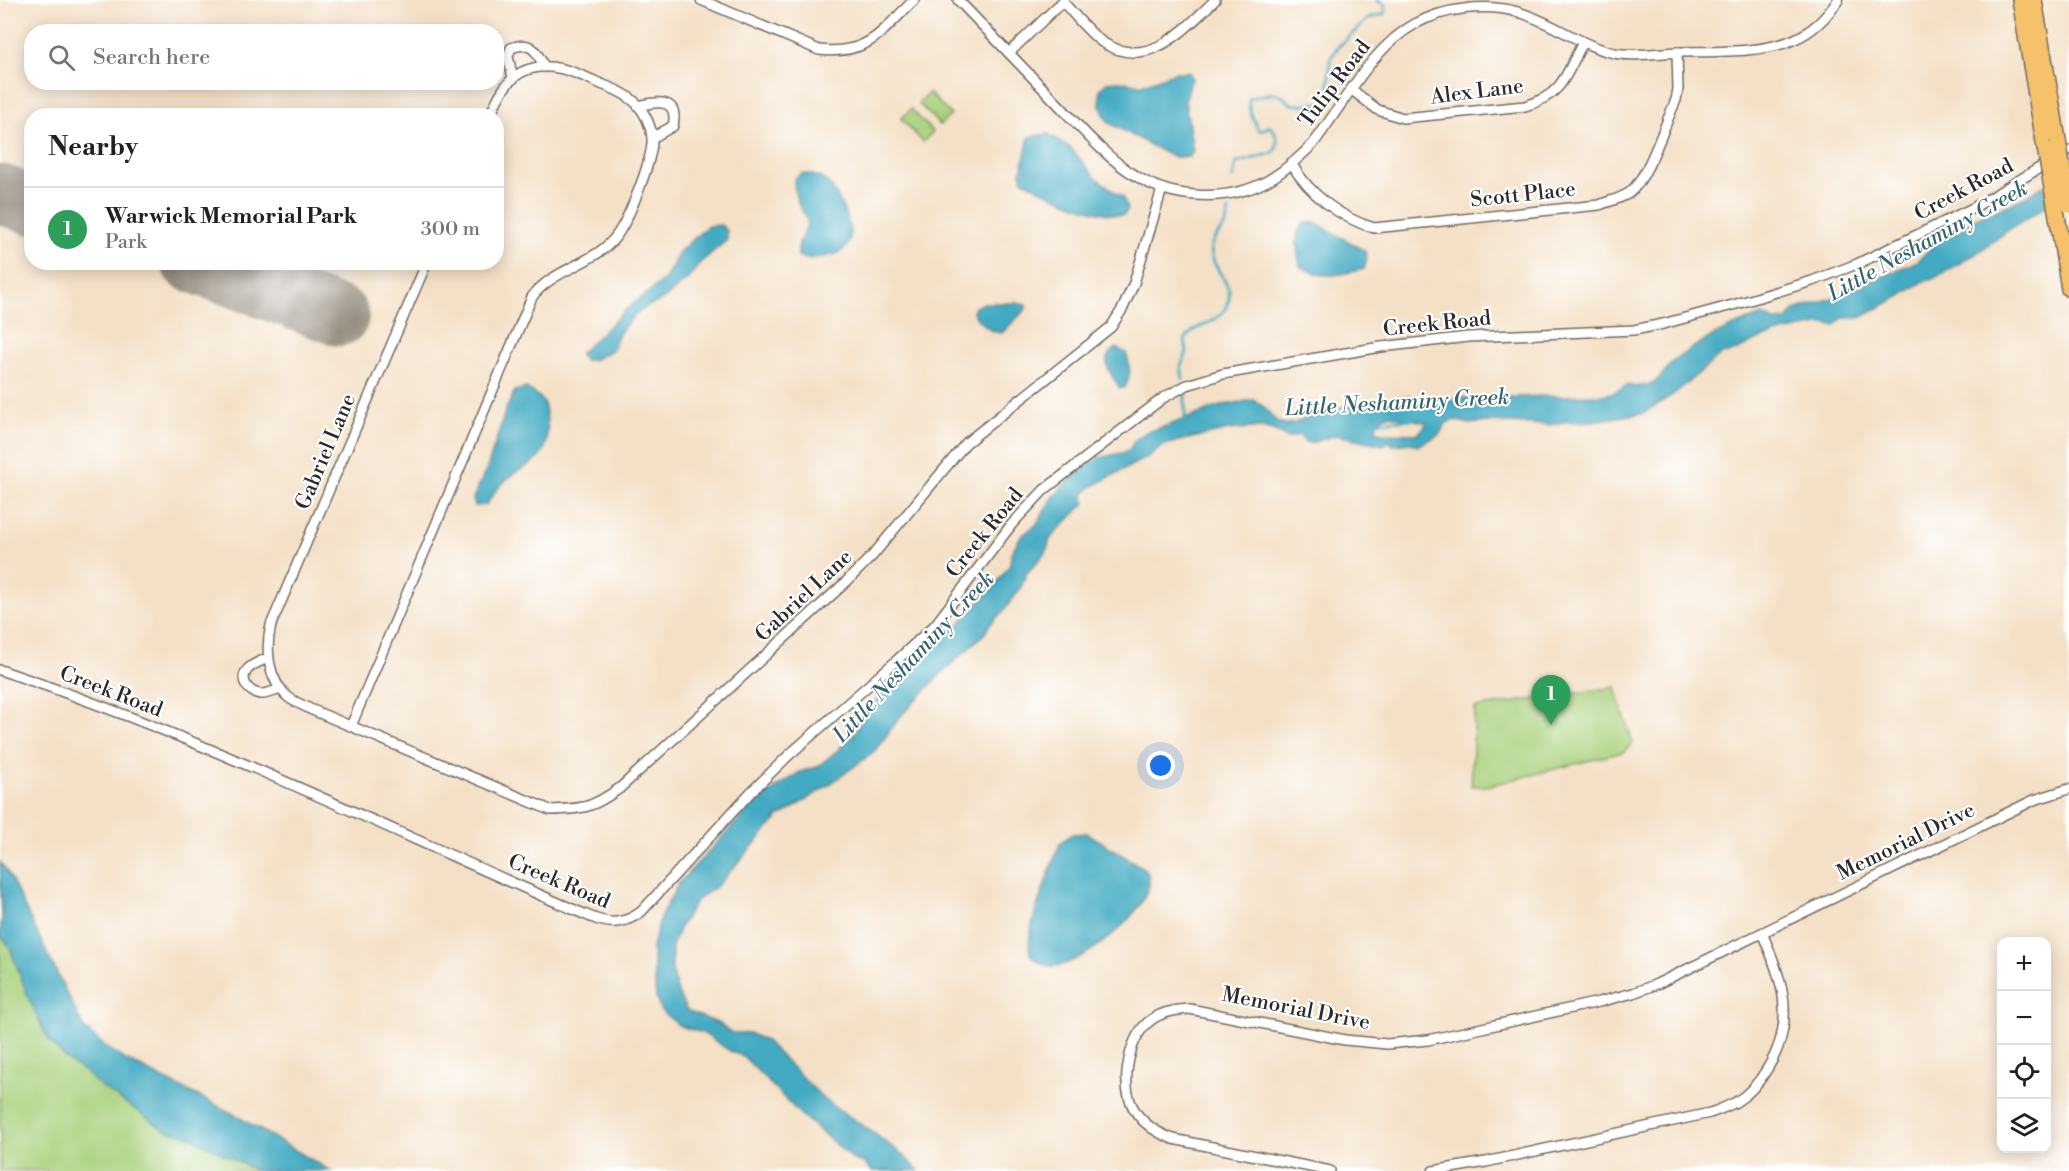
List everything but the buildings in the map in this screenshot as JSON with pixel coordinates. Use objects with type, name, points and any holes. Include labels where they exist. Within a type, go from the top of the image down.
[{"type":"highway","points":[[2020,0],[2057,146],[2060,233],[2069,289]]},
{"type":"highway","points":[[2034,0],[2069,206]]},
{"type":"street","points":[[701,0],[819,50],[837,51],[863,46],[914,0]]},
{"type":"street","name":"Tulip Road","points":[[958,0],[1118,164],[1145,182],[1162,189],[1198,195],[1232,194],[1268,181],[1313,144],[1376,57],[1395,39],[1414,25],[1455,11],[1483,8],[1518,12],[1583,42],[1615,53],[1677,52],[1778,45],[1810,30],[1822,21],[1839,1]]},
{"type":"street","points":[[1009,53],[1064,1],[1100,40],[1118,49],[1136,51],[1170,42],[1215,0]]},
{"type":"street","name":"Alex Lane","points":[[1352,90],[1378,110],[1403,118],[1525,106],[1541,101],[1556,91],[1583,42]]},
{"type":"street","points":[[513,79],[508,56],[511,48],[519,45],[528,46],[537,51],[544,67]]},
{"type":"street","name":"Scott Place","points":[[1291,163],[1311,190],[1346,216],[1374,228],[1599,205],[1631,192],[1642,178],[1676,100],[1677,52]]},
{"type":"street","points":[[351,726],[532,297],[546,282],[602,251],[612,242],[620,230],[650,159],[652,138],[649,124],[638,106],[624,94],[577,72],[544,67],[522,72],[504,88]]},
{"type":"street","points":[[494,108],[503,90]]},
{"type":"street","points":[[638,106],[664,102],[671,107],[675,116],[673,126],[652,138]]},
{"type":"street","name":"Creek Road","points":[[0,670],[110,709],[204,747],[591,917],[605,922],[620,922],[631,919],[641,912],[773,770],[922,638],[950,607],[1012,524],[1044,490],[1138,415],[1171,393],[1224,374],[1432,340],[1502,335],[1617,332],[1663,324],[1812,281],[1857,264],[1975,207],[2057,146]]},
{"type":"street","name":"Gabriel Lane","points":[[424,270],[271,625],[267,640],[268,658],[280,690],[290,699],[550,810],[584,808],[599,803],[620,788],[846,582],[873,555],[966,444],[1111,327],[1123,308],[1134,283],[1162,189]]},
{"type":"street","points":[[268,658],[249,668],[244,675],[245,683],[249,690],[259,694],[280,690]]},
{"type":"street","name":"Memorial Drive","points":[[1330,1171],[1173,1139],[1156,1133],[1145,1125],[1127,1094],[1126,1080],[1133,1043],[1142,1027],[1154,1018],[1171,1011],[1190,1008],[1345,1040],[1387,1044],[1428,1040],[1633,993],[1762,933],[2034,800],[2069,789]]},
{"type":"street","points":[[1433,1171],[1486,1162],[1710,1113],[1737,1101],[1760,1082],[1775,1057],[1785,1026],[1785,999],[1775,963],[1762,933]]},
{"type":"green space","points":[[929,93],[951,115],[940,125],[918,103]]},
{"type":"green space","points":[[911,109],[933,132],[923,142],[901,119]]},
{"type":"green space","points":[[1615,687],[1633,743],[1623,752],[1487,786],[1471,786],[1475,708]]},
{"type":"green space","points":[[0,931],[97,1075],[275,1171],[0,1171]]},
{"type":"water","points":[[1176,72],[1189,72],[1192,78],[1185,101],[1193,151],[1189,157],[1173,157],[1109,123],[1100,106],[1100,90],[1107,82],[1120,81],[1141,85]]},
{"type":"water","points":[[1048,134],[1071,148],[1094,176],[1123,198],[1128,209],[1124,215],[1086,208],[1058,198],[1023,180],[1021,172],[1029,137]]},
{"type":"water","points":[[802,173],[825,180],[837,196],[850,229],[849,243],[839,252],[812,258],[798,256],[799,244],[807,220],[797,200],[794,179]]},
{"type":"water","points":[[2044,186],[2048,205],[1977,253],[1933,279],[1924,281],[1860,318],[1842,318],[1835,325],[1823,324],[1782,332],[1762,338],[1729,354],[1723,353],[1674,394],[1644,413],[1550,425],[1489,422],[1469,424],[1455,420],[1446,423],[1439,435],[1417,446],[1412,443],[1393,445],[1389,441],[1384,445],[1336,435],[1310,443],[1305,442],[1299,435],[1287,438],[1273,430],[1261,427],[1229,430],[1162,446],[1149,456],[1091,487],[1084,494],[1085,503],[1050,539],[1046,552],[1027,573],[1020,589],[986,632],[900,717],[874,752],[826,787],[777,817],[718,885],[696,901],[680,927],[672,946],[672,970],[678,993],[687,1011],[720,1024],[731,1033],[749,1033],[766,1041],[824,1099],[903,1155],[919,1171],[872,1171],[864,1163],[854,1160],[800,1114],[744,1057],[730,1051],[703,1033],[680,1026],[661,1011],[656,998],[652,946],[661,916],[678,884],[754,803],[800,772],[817,767],[854,734],[882,692],[905,668],[958,625],[992,589],[1010,565],[1011,553],[1021,536],[1036,525],[1053,497],[1074,475],[1098,458],[1130,449],[1134,441],[1146,432],[1223,405],[1253,400],[1264,407],[1277,422],[1285,424],[1295,423],[1324,411],[1410,396],[1424,404],[1456,398],[1602,395],[1615,392],[1627,385],[1647,385],[1657,380],[1676,359],[1740,323],[1763,315],[1774,321],[1787,320],[1795,310],[1835,297],[1918,261],[1935,243],[1965,227],[1971,220],[2013,203]],"holes":[[[1389,415],[1427,424],[1418,434],[1381,433],[1377,431],[1376,425],[1382,418]]]},
{"type":"water","points":[[1304,223],[1317,223],[1365,251],[1367,259],[1364,269],[1324,275],[1300,266],[1297,238]]},
{"type":"water","points":[[721,225],[727,231],[727,240],[700,263],[688,279],[662,300],[634,316],[620,332],[612,350],[593,360],[584,360],[579,354],[628,308],[665,279],[680,251],[708,226]]},
{"type":"water","points":[[984,303],[1017,303],[1026,305],[1026,309],[1002,333],[985,326],[973,312],[975,307]]},
{"type":"water","points":[[1115,348],[1126,353],[1129,375],[1124,388],[1120,388],[1108,368],[1107,357]]},
{"type":"water","points":[[526,388],[540,397],[545,408],[547,435],[542,454],[500,485],[486,505],[475,506],[473,498],[488,466],[506,409],[515,391]]},
{"type":"water","points":[[1087,833],[1145,869],[1149,882],[1145,897],[1134,913],[1100,944],[1065,964],[1046,965],[1031,956],[1029,946],[1034,917],[1060,843],[1072,834]]},
{"type":"water","points":[[0,862],[8,873],[84,1028],[124,1059],[230,1112],[331,1171],[256,1171],[187,1135],[165,1130],[100,1086],[67,1060],[49,1041],[28,997],[10,948],[0,934],[2,917]]},
{"type":"waterway","points":[[1233,178],[1236,163],[1273,153],[1277,143],[1270,126],[1261,131],[1258,129],[1250,110],[1250,98],[1274,93],[1296,105],[1319,103],[1325,100],[1329,89],[1330,59],[1338,47],[1368,19],[1384,14],[1385,5],[1377,0]]},
{"type":"waterway","points":[[1183,379],[1181,366],[1187,352],[1185,340],[1193,331],[1221,314],[1229,300],[1227,286],[1215,265],[1211,249],[1214,239],[1225,225],[1229,211]]},
{"type":"waterway","points":[[1185,394],[1185,419]]},
{"type":"waterway","name":"Little Neshaminy Creek","points":[[1375,422],[1414,419]]},
{"type":"runway","points":[[0,194],[24,202]]},
{"type":"runway","points":[[213,270],[339,316]]},
{"type":"place","name":"Warwick Memorial Park","points":[[1551,725]]}]
